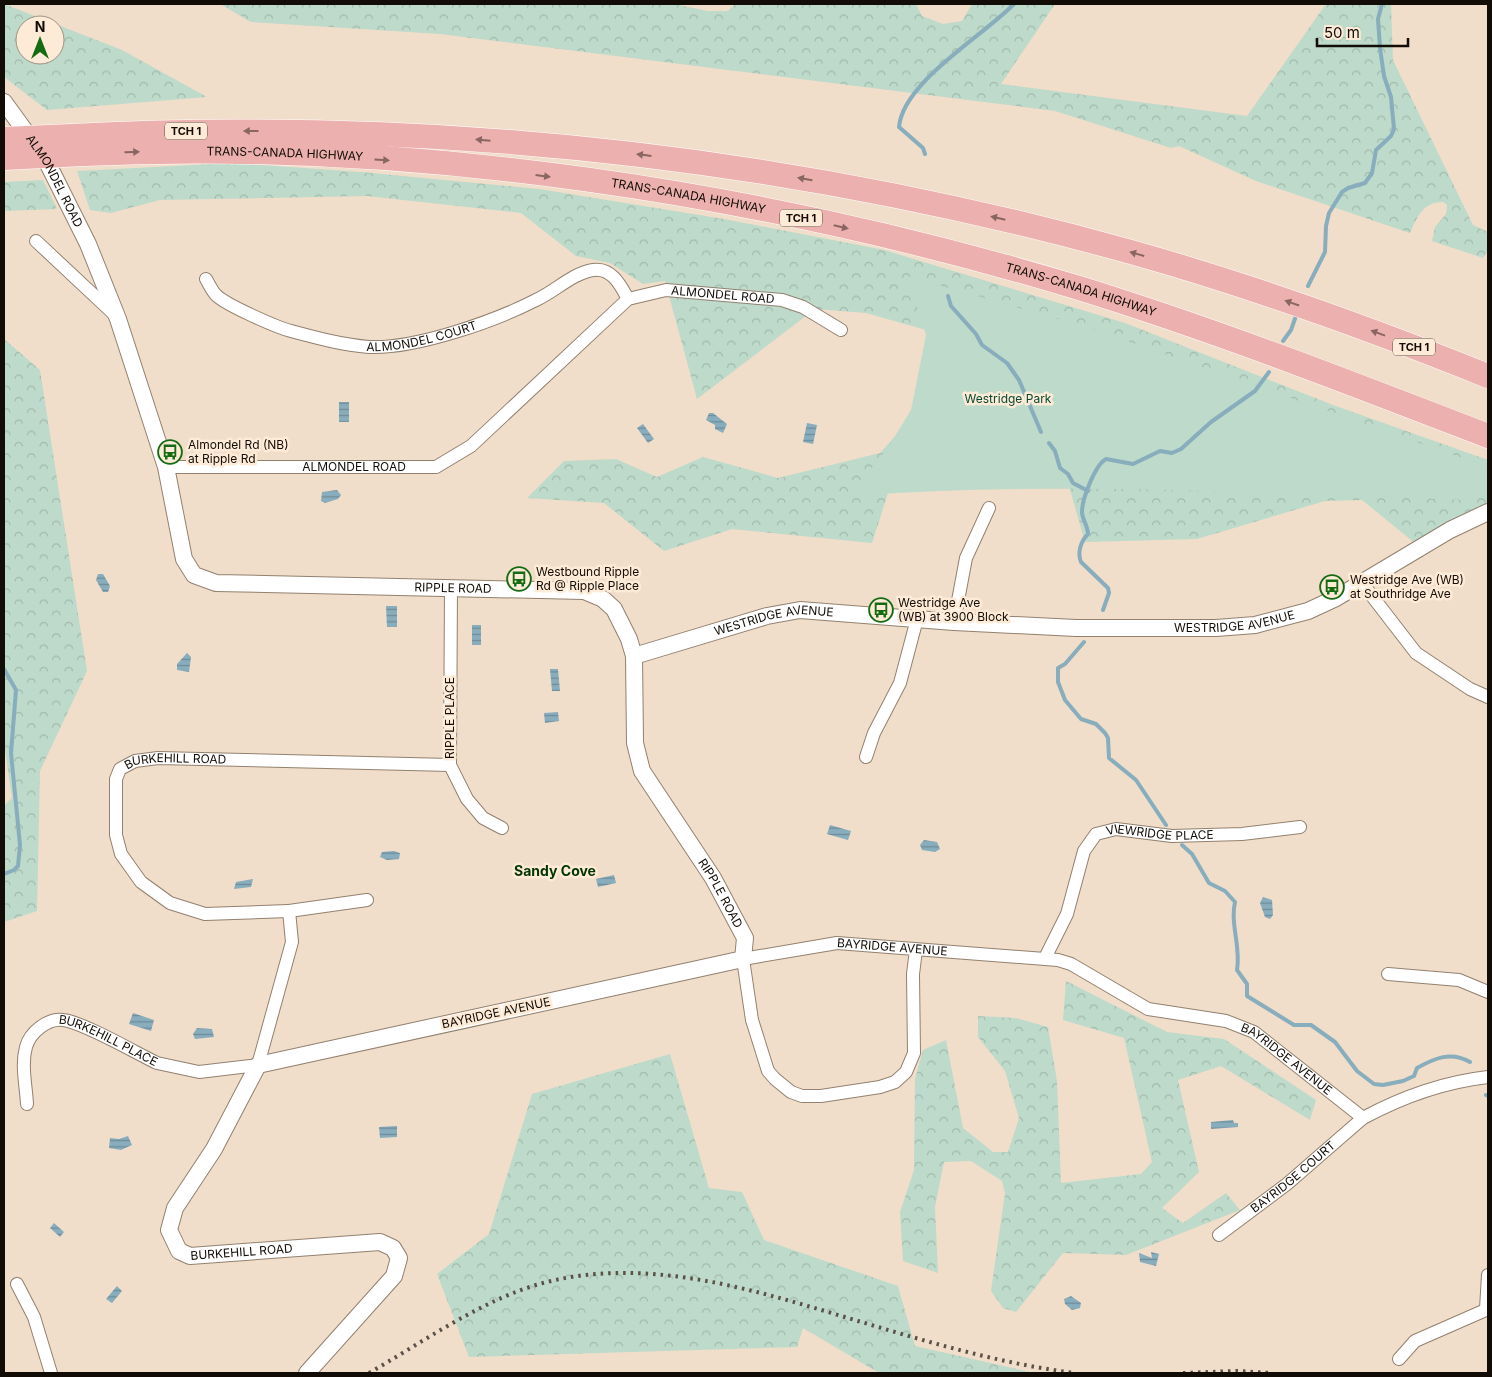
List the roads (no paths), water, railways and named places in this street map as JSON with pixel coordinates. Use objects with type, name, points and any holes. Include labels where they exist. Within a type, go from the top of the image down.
[{"type":"highway","name":"TRANS-CANADA HIGHWAY","points":[[4,158],[78,145],[247,130],[418,135],[628,153],[807,180],[997,218],[1133,253],[1281,299],[1388,336],[1488,376]]},
{"type":"highway","name":"TRANS-CANADA HIGHWAY","points":[[4,139],[78,145],[238,151],[406,162],[566,178],[751,208],[948,253],[1111,298],[1219,334],[1488,436]]},
{"type":"street","name":"ALMONDEL ROAD","points":[[4,102],[30,135],[60,185],[118,319],[166,467],[436,467],[471,446],[628,300],[666,290],[782,300],[803,308],[841,330]]},
{"type":"street","points":[[36,241],[118,319]]},
{"type":"street","name":"ALMONDEL COURT","points":[[206,280],[216,296],[274,326],[325,341],[370,347],[418,342],[459,331],[536,301],[577,276],[594,270],[608,272],[619,282],[628,300]]},
{"type":"street","name":"RIPPLE ROAD","points":[[166,467],[184,559],[194,575],[216,583],[584,591],[603,599],[614,609],[630,640],[634,656],[635,743],[642,771],[714,878],[745,938],[743,959]]},
{"type":"street","points":[[954,622],[966,558],[989,508]]},
{"type":"street","name":"WESTRIDGE AVENUE","points":[[634,656],[767,616],[800,610],[954,622],[1076,628],[1226,627],[1283,619],[1308,611],[1362,583],[1450,530],[1488,512]]},
{"type":"street","points":[[1362,583],[1416,653],[1470,689],[1488,697]]},
{"type":"street","name":"RIPPLE PLACE","points":[[451,587],[450,764],[467,799],[483,818],[502,828]]},
{"type":"street","points":[[866,757],[874,734],[900,683],[917,619]]},
{"type":"street","name":"BURKEHILL ROAD","points":[[367,900],[289,911],[206,914],[170,903],[141,882],[122,854],[116,835],[116,779],[120,769],[135,761],[158,758],[450,764]]},
{"type":"street","name":"VIEWRIDGE PLACE","points":[[1045,958],[1068,914],[1084,851],[1096,834],[1116,829],[1172,836],[1242,834],[1300,827]]},
{"type":"street","name":"BURKEHILL ROAD","points":[[289,911],[292,942],[258,1064],[214,1149],[175,1208],[169,1230],[179,1251],[190,1256],[380,1242],[393,1248],[399,1258],[394,1276],[307,1373]]},
{"type":"street","name":"BAYRIDGE AVENUE","points":[[258,1064],[743,959],[837,943],[1045,958],[1071,964],[1148,1008],[1226,1021],[1254,1032],[1363,1118]]},
{"type":"street","points":[[743,959],[752,1020],[768,1071],[791,1092],[802,1096],[820,1096],[880,1087],[895,1082],[906,1072],[914,1053],[913,974],[916,950]]},
{"type":"street","points":[[1388,974],[1459,980],[1488,992]]},
{"type":"street","name":"BURKEHILL PLACE","points":[[27,1104],[24,1061],[26,1045],[34,1033],[52,1020],[72,1022],[157,1063],[170,1066],[199,1072],[258,1064]]},
{"type":"street","points":[[1363,1118],[1395,1101],[1464,1080],[1488,1077]]},
{"type":"street","name":"BAYRIDGE COURT","points":[[1219,1234],[1287,1184],[1363,1118]]},
{"type":"street","points":[[1399,1359],[1415,1341],[1487,1309],[1488,1275]]},
{"type":"street","points":[[18,1284],[34,1318],[51,1373]]},
{"type":"water","points":[[339,402],[349,402],[349,422],[339,422]]},
{"type":"water","points":[[709,413],[713,413],[727,424],[723,433],[715,429],[715,425],[706,420]]},
{"type":"water","points":[[807,423],[817,425],[813,444],[803,442]]},
{"type":"water","points":[[643,424],[654,439],[648,443],[637,428]]},
{"type":"water","points":[[337,490],[341,495],[338,499],[325,503],[321,501],[322,492]]},
{"type":"water","points":[[98,574],[103,574],[110,586],[108,592],[103,592],[96,580]]},
{"type":"water","points":[[386,606],[397,606],[397,627],[387,627]]},
{"type":"water","points":[[472,625],[481,625],[481,645],[472,645]]},
{"type":"water","points":[[187,653],[191,657],[189,672],[177,670],[177,664]]},
{"type":"water","points":[[550,669],[558,669],[560,691],[552,691]]},
{"type":"water","points":[[558,712],[559,721],[545,723],[544,713]]},
{"type":"water","points":[[830,825],[851,831],[848,840],[827,834]]},
{"type":"water","points":[[924,840],[937,842],[940,849],[935,852],[922,850],[920,845]]},
{"type":"water","points":[[394,851],[400,853],[399,859],[387,860],[380,857],[382,852]]},
{"type":"water","points":[[614,875],[616,883],[598,887],[596,879]]},
{"type":"water","points":[[253,879],[251,887],[234,889],[236,882]]},
{"type":"water","points":[[1263,897],[1272,900],[1273,915],[1270,919],[1265,917],[1260,903]]},
{"type":"water","points":[[133,1013],[154,1020],[151,1031],[129,1024]]},
{"type":"water","points":[[197,1028],[212,1029],[214,1037],[195,1039],[193,1034]]},
{"type":"water","points":[[1233,1120],[1234,1123],[1238,1123],[1238,1127],[1211,1129],[1211,1122]]},
{"type":"water","points":[[397,1126],[397,1137],[380,1138],[379,1127]]},
{"type":"water","points":[[128,1136],[132,1145],[121,1150],[109,1148],[110,1138],[119,1139]]},
{"type":"water","points":[[54,1223],[64,1232],[60,1237],[50,1228]]},
{"type":"water","points":[[1151,1252],[1159,1254],[1156,1266],[1140,1262],[1139,1253],[1152,1258]]},
{"type":"water","points":[[117,1286],[122,1291],[112,1303],[106,1299]]},
{"type":"water","points":[[1071,1296],[1081,1303],[1080,1308],[1072,1310],[1065,1304],[1064,1299]]},
{"type":"waterway","points":[[925,154],[923,148],[899,127],[904,110],[914,93],[946,61],[1014,4]]},
{"type":"waterway","points":[[1308,286],[1325,252],[1326,226],[1329,213],[1342,192],[1348,188],[1365,183],[1372,173],[1376,150],[1391,136],[1394,129],[1391,97],[1384,76],[1380,48],[1378,19],[1382,4]]},
{"type":"waterway","points":[[948,296],[951,306],[976,334],[982,345],[1007,363],[1019,380],[1041,432]]},
{"type":"waterway","points":[[1283,341],[1291,330],[1297,313]]},
{"type":"waterway","points":[[1103,610],[1109,593],[1108,588],[1081,562],[1079,554],[1083,540],[1088,534],[1082,515],[1083,506],[1090,483],[1102,462],[1106,459],[1133,464],[1160,451],[1172,453],[1181,449],[1211,422],[1255,391],[1269,372]]},
{"type":"waterway","points":[[1049,443],[1055,451],[1060,468],[1068,474],[1073,483],[1088,491]]},
{"type":"waterway","points":[[1084,642],[1065,664],[1058,668],[1058,682],[1065,700],[1081,719],[1096,724],[1105,733],[1108,738],[1109,758],[1136,780],[1166,825]]},
{"type":"waterway","points":[[4,669],[16,690],[11,753],[20,845],[18,866],[4,874]]},
{"type":"waterway","points":[[1182,845],[1192,854],[1209,883],[1225,891],[1235,902],[1234,919],[1238,952],[1237,970],[1247,984],[1247,996],[1294,1025],[1311,1025],[1335,1042],[1357,1071],[1374,1084],[1383,1085],[1403,1081],[1414,1076],[1417,1068],[1443,1057],[1456,1057],[1470,1062]]},
{"type":"railway","points":[[369,1373],[454,1322],[498,1299],[543,1283],[583,1275],[622,1273],[662,1275],[742,1288],[965,1352],[1075,1373]]},
{"type":"railway","points":[[1183,1373],[1237,1371],[1272,1373]]},
{"type":"place","name":"Almondel Rd (NB) at Ripple Rd","points":[[170,452]]},
{"type":"place","name":"Westbound Ripple Rd @ Ripple Place","points":[[519,579]]},
{"type":"place","name":"Westridge Ave (WB) at Southridge Ave","points":[[1332,587]]},
{"type":"place","name":"Westridge Ave (WB) at 3900 Block","points":[[881,610]]},
{"type":"district","name":"Sandy Cove","points":[[555,871]]},
{"type":"park label","name":"Westridge Park","points":[[1008,399]]}]
